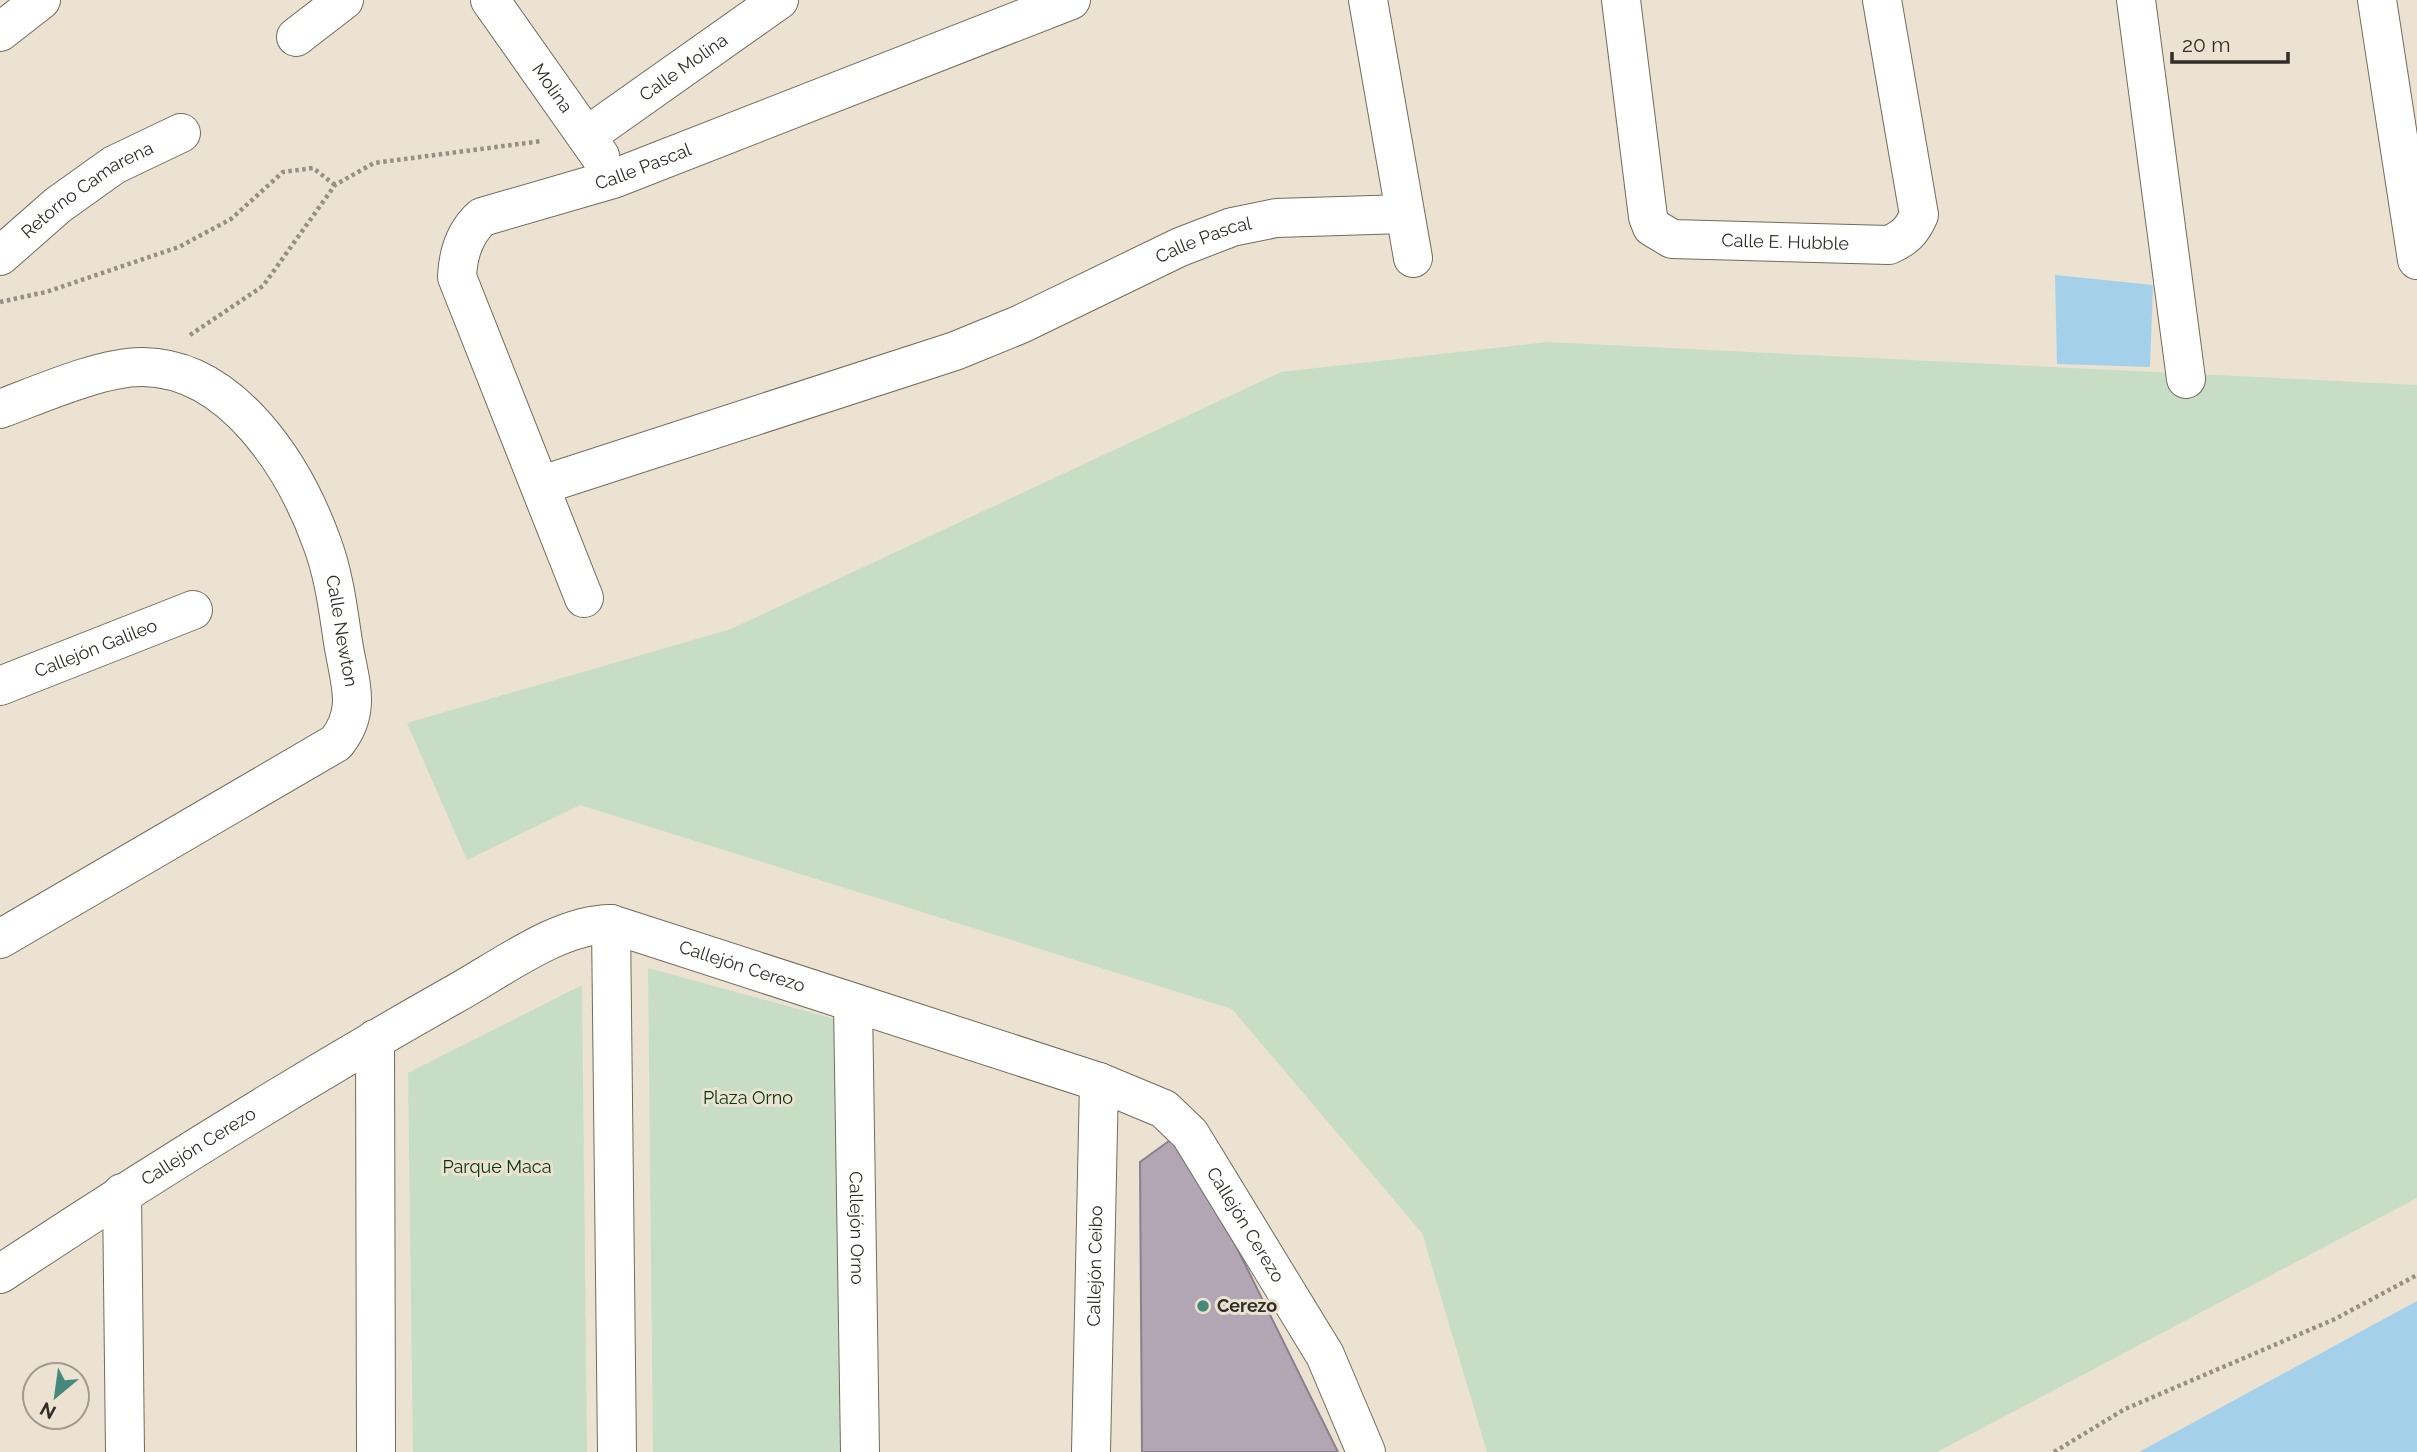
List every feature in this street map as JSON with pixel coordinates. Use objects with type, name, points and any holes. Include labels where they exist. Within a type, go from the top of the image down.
[{"type":"street","points":[[0,32],[41,0]]},
{"type":"street","points":[[296,37],[344,0]]},
{"type":"street","name":"Molina","points":[[490,0],[588,135],[613,179]]},
{"type":"street","name":"Calle Molina","points":[[588,135],[779,0]]},
{"type":"street","name":"Calle Pascal","points":[[584,598],[542,485],[457,277],[458,256],[468,234],[482,217],[613,179],[1072,0]]},
{"type":"street","points":[[1368,0],[1413,258]]},
{"type":"street","name":"Calle E. Hubble","points":[[1621,0],[1648,218],[1652,227],[1672,239],[1889,245],[1902,239],[1913,228],[1919,215],[1882,0]]},
{"type":"street","points":[[2136,0],[2186,379]]},
{"type":"street","points":[[2376,0],[2417,260]]},
{"type":"street","name":"Retorno Camarena","points":[[0,256],[58,205],[114,165],[181,133]]},
{"type":"street","name":"Calle Pascal","points":[[542,485],[955,351],[1021,324],[1180,247],[1232,228],[1276,218],[1404,214]]},
{"type":"street","name":"Calle Newton","points":[[0,409],[97,375],[143,367],[206,385],[233,402],[272,446],[301,494],[323,544],[334,589],[354,707],[349,727],[336,743],[0,939]]},
{"type":"street","name":"Callejón Galileo","points":[[0,686],[193,610]]},
{"type":"street","name":"Callejón Cerezo","points":[[0,1274],[122,1193],[375,1040],[571,929],[594,924],[611,924],[1099,1082],[1164,1109],[1190,1134],[1325,1355],[1366,1452]]},
{"type":"street","points":[[611,924],[617,1452]]},
{"type":"street","name":"Callejón Orno","points":[[853,1004],[860,1452]]},
{"type":"street","points":[[375,1040],[376,1452]]},
{"type":"street","name":"Callejón Ceibo","points":[[1091,1452],[1099,1082]]},
{"type":"street","points":[[122,1193],[125,1452]]},
{"type":"path","points":[[143,367],[263,286],[335,185],[374,163],[588,135]]},
{"type":"path","points":[[0,302],[46,292],[179,247],[231,219],[283,172],[313,168],[335,185]]},
{"type":"path","points":[[2054,1452],[2125,1409],[2335,1319],[2417,1275]]},
{"type":"green space","points":[[1548,342],[2417,385],[2417,1198],[1937,1452],[1487,1452],[1422,1233],[1232,1009],[580,805],[467,860],[407,723],[731,629],[1281,372]]},
{"type":"green space","name":"Plaza Orno","points":[[648,968],[846,1022],[844,1452],[653,1452]]},
{"type":"green space","name":"Parque Maca","points":[[582,985],[587,1452],[413,1452],[408,1073]]},
{"type":"water","points":[[2055,275],[2153,285],[2150,367],[2057,364]]},
{"type":"water","points":[[2417,1301],[2417,1452],[2139,1452]]},
{"type":"building","name":"Cerezo","points":[[1180,1133],[1338,1452],[1142,1452],[1140,1162]]},
{"type":"place","name":"Cerezo","points":[[1203,1306]]}]
